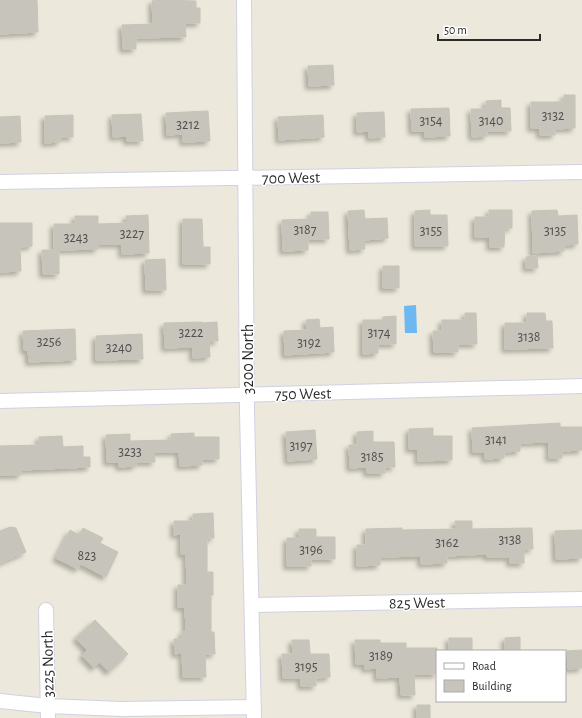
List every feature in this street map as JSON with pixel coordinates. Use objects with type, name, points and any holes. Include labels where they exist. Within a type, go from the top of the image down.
[{"type":"street","name":"3200 North","points":[[244,0],[247,394],[254,713]]},
{"type":"street","name":"700 West","points":[[0,182],[582,172]]},
{"type":"street","name":"750 West","points":[[0,401],[582,386]]},
{"type":"street","name":"825 West","points":[[252,604],[582,600]]},
{"type":"street","name":"3225 North","points":[[46,610],[48,712]]},
{"type":"street","points":[[0,701],[48,712],[121,709],[254,713]]},
{"type":"water","points":[[416,305],[417,333],[405,333],[404,306]]},
{"type":"building","points":[[0,0],[37,0],[38,32],[0,34]]},
{"type":"building","points":[[152,1],[196,1],[196,8],[200,8],[200,23],[185,23],[186,37],[136,38],[136,49],[123,49],[122,25],[153,24]]},
{"type":"building","points":[[333,65],[334,85],[309,86],[308,66]]},
{"type":"building","points":[[564,95],[575,95],[575,128],[555,129],[555,135],[540,135],[540,128],[531,128],[531,102],[564,102]]},
{"type":"building","points":[[501,100],[501,108],[510,108],[511,131],[487,131],[487,136],[472,137],[471,109],[486,109],[486,101]]},
{"type":"building","points":[[449,108],[450,136],[425,137],[425,131],[412,131],[411,109]]},
{"type":"building","points":[[208,111],[210,141],[183,142],[183,134],[167,135],[166,113]]},
{"type":"building","points":[[384,112],[385,137],[369,138],[369,131],[357,132],[357,113]]},
{"type":"building","points":[[141,114],[143,141],[127,141],[127,136],[113,137],[112,115]]},
{"type":"building","points":[[73,115],[73,137],[60,137],[60,142],[45,143],[45,116]]},
{"type":"building","points":[[323,115],[324,137],[279,140],[278,117]]},
{"type":"building","points":[[20,116],[21,142],[0,143],[0,117]]},
{"type":"building","points":[[364,210],[365,219],[387,218],[388,238],[364,240],[365,249],[350,250],[348,211]]},
{"type":"building","points":[[430,210],[430,215],[447,215],[448,246],[415,246],[415,211]]},
{"type":"building","points":[[489,210],[512,210],[512,228],[505,228],[504,247],[490,247],[490,237],[475,237],[475,217],[489,217]]},
{"type":"building","points":[[557,210],[558,216],[577,215],[578,244],[564,245],[564,251],[533,253],[532,211]]},
{"type":"building","points":[[311,212],[328,212],[329,239],[308,239],[308,250],[283,251],[282,220],[311,219]]},
{"type":"building","points":[[148,215],[149,253],[122,254],[122,244],[98,244],[98,249],[59,250],[59,274],[43,274],[42,250],[54,250],[54,224],[75,224],[75,216],[98,216],[98,224],[127,223],[126,216]]},
{"type":"building","points":[[183,219],[202,219],[203,247],[210,247],[210,264],[183,264]]},
{"type":"building","points":[[0,223],[32,223],[32,246],[20,247],[21,271],[0,272]]},
{"type":"building","points":[[537,256],[538,268],[526,268],[526,257]]},
{"type":"building","points":[[165,259],[166,290],[146,290],[145,260]]},
{"type":"building","points":[[383,266],[399,266],[399,288],[383,288]]},
{"type":"building","points":[[465,313],[476,313],[477,344],[458,344],[458,352],[434,352],[433,331],[442,331],[442,320],[465,320]]},
{"type":"building","points":[[527,313],[545,313],[546,321],[552,321],[553,348],[505,349],[505,323],[527,323]]},
{"type":"building","points":[[396,316],[396,344],[378,344],[378,353],[363,354],[363,320],[383,320],[383,317]]},
{"type":"building","points":[[319,319],[320,328],[333,327],[334,352],[285,355],[284,331],[307,330],[306,320]]},
{"type":"building","points":[[217,322],[218,341],[209,341],[210,357],[193,358],[193,347],[165,348],[164,323]]},
{"type":"building","points":[[75,329],[76,360],[29,362],[28,350],[24,350],[23,331]]},
{"type":"building","points":[[142,334],[143,359],[96,360],[96,336]]},
{"type":"building","points":[[560,423],[560,427],[582,427],[582,450],[562,451],[562,458],[549,458],[549,442],[520,443],[520,451],[504,452],[504,458],[485,459],[485,452],[473,452],[472,428]]},
{"type":"building","points":[[433,428],[433,436],[452,436],[452,460],[418,461],[418,449],[409,449],[409,429]]},
{"type":"building","points":[[315,430],[317,459],[288,461],[286,432]]},
{"type":"building","points":[[373,431],[373,442],[394,442],[395,467],[385,467],[385,473],[367,473],[367,467],[350,468],[349,445],[357,445],[357,432]]},
{"type":"building","points":[[194,433],[194,437],[219,437],[219,459],[202,459],[202,465],[180,466],[179,452],[154,452],[155,462],[136,462],[136,466],[119,467],[119,462],[107,462],[106,435],[130,434],[130,441],[171,440],[171,434]]},
{"type":"building","points":[[62,436],[63,447],[83,446],[83,457],[90,457],[90,467],[21,470],[21,475],[0,475],[0,446],[39,445],[39,437]]},
{"type":"building","points":[[213,513],[214,538],[207,538],[207,572],[213,572],[213,595],[211,595],[211,632],[214,632],[215,654],[205,654],[206,677],[183,677],[182,653],[175,654],[174,639],[182,639],[182,632],[186,632],[185,607],[178,607],[178,585],[187,585],[186,554],[181,554],[181,534],[174,535],[174,521],[193,521],[193,514]]},
{"type":"building","points":[[455,521],[472,521],[472,529],[532,528],[533,549],[524,549],[524,563],[510,563],[510,557],[487,557],[487,554],[447,556],[447,563],[421,564],[421,556],[380,557],[380,565],[357,566],[357,545],[366,545],[366,529],[456,529]]},
{"type":"building","points":[[10,527],[16,528],[26,552],[0,563],[0,531]]},
{"type":"building","points":[[83,528],[103,538],[100,543],[118,552],[106,577],[81,564],[78,569],[56,558],[70,530],[79,535]]},
{"type":"building","points":[[299,529],[316,529],[316,537],[335,537],[335,559],[311,559],[311,566],[287,566],[287,538],[299,538]]},
{"type":"building","points":[[582,530],[582,558],[556,559],[555,531]]},
{"type":"building","points":[[95,620],[128,654],[109,672],[100,662],[94,668],[82,655],[87,650],[76,638]]},
{"type":"building","points":[[520,637],[520,650],[505,650],[505,638]]},
{"type":"building","points":[[449,638],[472,638],[472,650],[449,650]]},
{"type":"building","points":[[292,640],[309,640],[310,654],[329,654],[330,677],[316,678],[316,686],[301,686],[301,678],[283,678],[282,654],[293,654]]},
{"type":"building","points":[[355,640],[380,640],[380,643],[406,643],[406,648],[437,648],[436,674],[414,674],[415,695],[401,695],[400,677],[377,678],[377,668],[365,669],[365,664],[356,664]]},
{"type":"building","points":[[582,650],[582,668],[568,669],[567,651]]},
{"type":"building","points":[[417,705],[430,705],[430,718],[417,718]]}]
